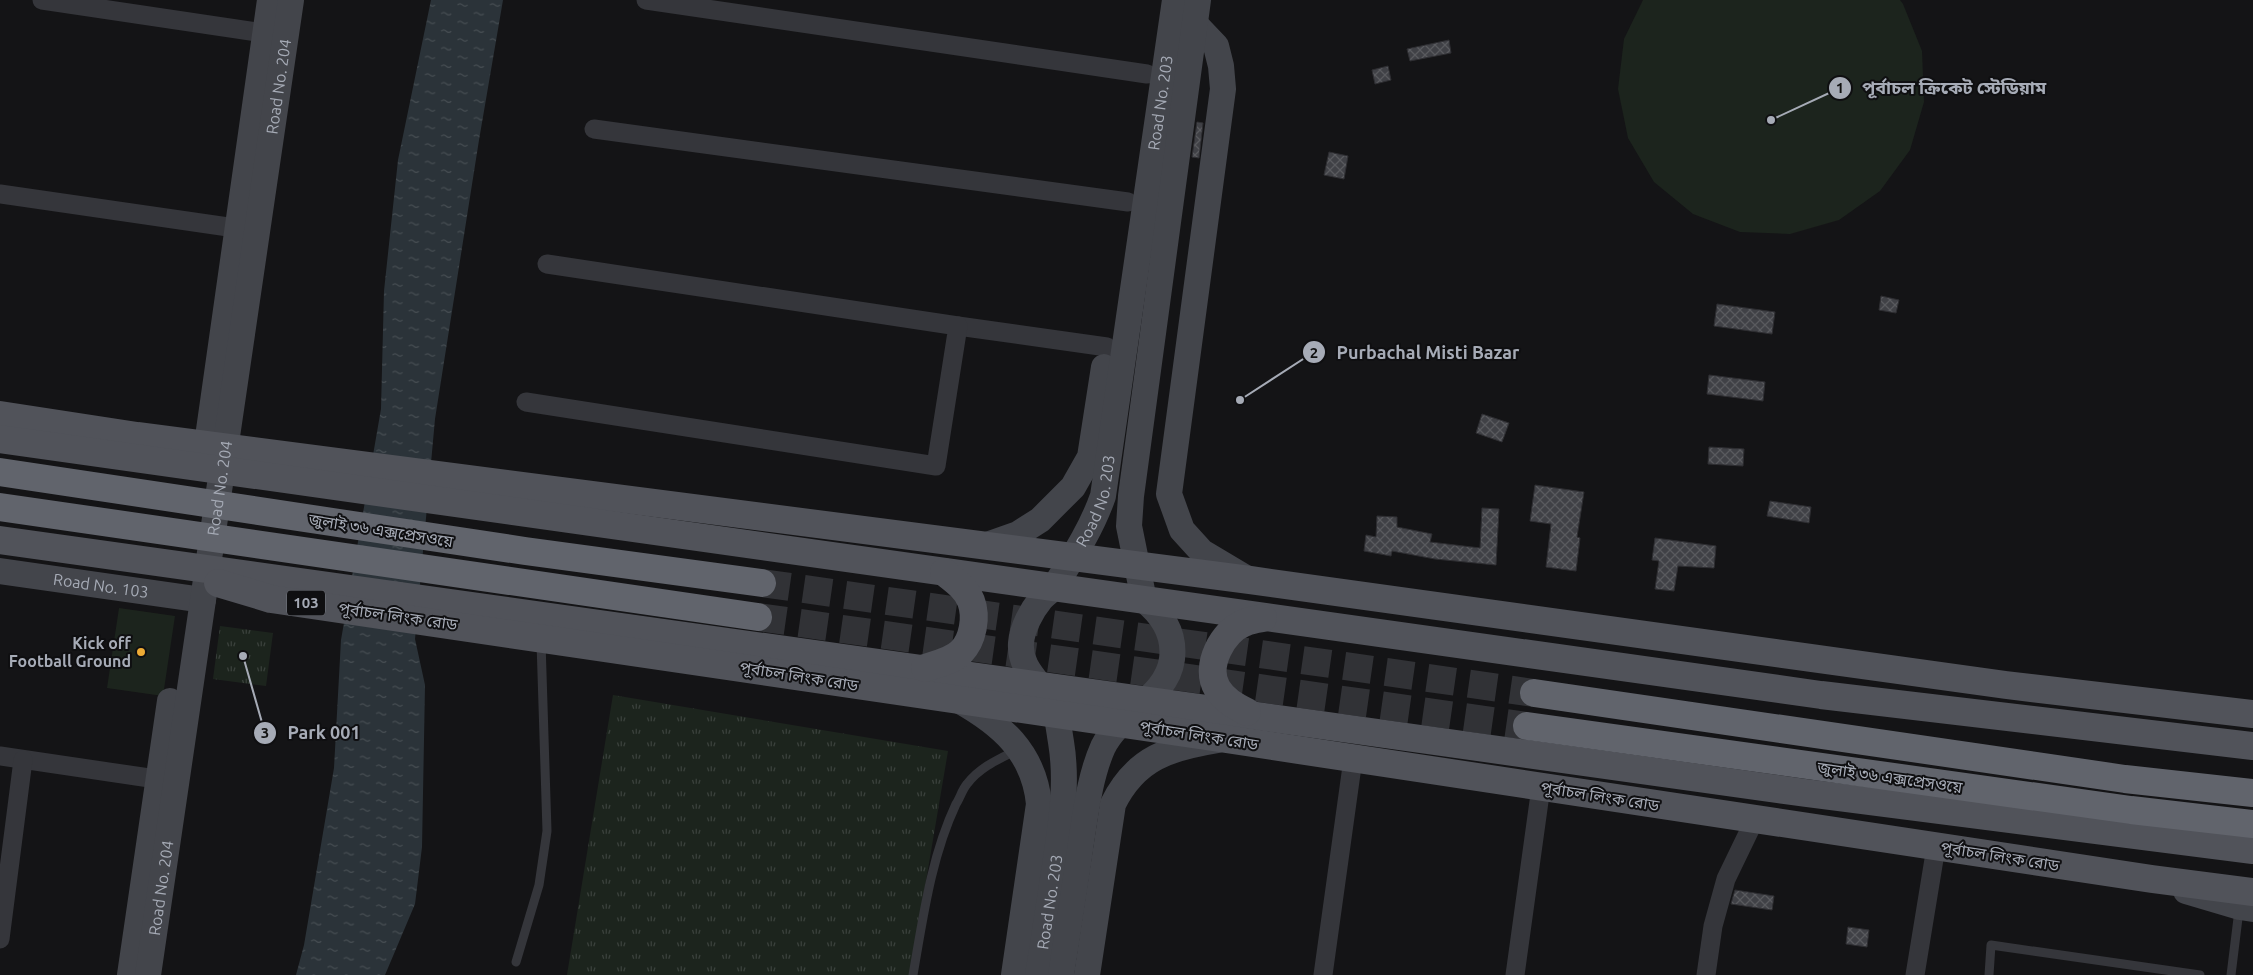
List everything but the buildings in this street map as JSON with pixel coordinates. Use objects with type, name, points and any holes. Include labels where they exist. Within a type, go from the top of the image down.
[{"type":"highway","name":"জুলাই ৩৬ এক্সপ্রেসওয়ে","points":[[0,472],[525,551],[762,583]]},
{"type":"highway","name":"জুলাই ৩৬ এক্সপ্রেসওয়ে","points":[[0,507],[758,617]]},
{"type":"highway","name":"জুলাই ৩৬ এক্সপ্রেসওয়ে","points":[[1534,693],[2125,779],[2253,793]]},
{"type":"highway","name":"জুলাই ৩৬ এক্সপ্রেসওয়ে","points":[[1527,726],[2121,808],[2253,824]]},
{"type":"main road","points":[[0,415],[137,448],[944,572],[1821,695],[2253,746]]},
{"type":"main road","points":[[0,439],[137,448],[490,482],[1250,580],[2006,685],[2253,714]]},
{"type":"main road","name":"পূর্বাচল লিংক রোড","points":[[0,540],[140,558],[271,598],[1226,739],[2152,879],[2249,903]]},
{"type":"main road","points":[[140,558],[1806,793],[2253,850]]},
{"type":"main road","points":[[923,668],[948,660],[960,653],[970,638],[974,622],[971,601],[960,585],[944,572]]},
{"type":"main road","points":[[1253,715],[1234,706],[1223,697],[1215,686],[1213,668],[1223,640],[1231,631],[1244,623],[1264,617]]},
{"type":"street","points":[[42,0],[275,35]]},
{"type":"street","name":"Road No. 204","points":[[130,975],[167,780],[275,35],[270,0]]},
{"type":"street","name":"Road No. 204","points":[[275,35],[291,0]]},
{"type":"street","points":[[646,0],[1147,74]]},
{"type":"street","points":[[1184,22],[1216,46],[1221,66],[1223,89],[1169,494],[1182,530],[1202,552],[1250,580]]},
{"type":"street","name":"Road No. 203","points":[[984,546],[1018,534],[1040,520],[1073,487],[1090,458],[1149,57],[1157,36],[1184,22]]},
{"type":"street","name":"Road No. 203","points":[[1038,975],[1063,812],[1065,779],[1061,742],[1054,707],[1042,685],[1028,672],[1022,660],[1021,642],[1031,613],[1041,599],[1054,588],[1074,552],[1088,533],[1103,496],[1184,22]]},
{"type":"street","name":"Road No. 203","points":[[1061,975],[1091,783],[1103,748],[1111,733],[1161,688],[1170,672],[1173,657],[1172,638],[1164,620],[1144,600],[1129,526],[1184,22]]},
{"type":"street","points":[[594,129],[1128,202]]},
{"type":"street","points":[[0,194],[247,230]]},
{"type":"street","points":[[547,264],[1107,347]]},
{"type":"street","points":[[526,402],[936,466],[958,326]]},
{"type":"street","name":"Road No. 103","points":[[0,571],[194,599]]},
{"type":"street","name":"Road No. 203","points":[[957,699],[983,714],[1020,749],[1031,768],[1037,785],[1039,804],[1014,975]]},
{"type":"street","points":[[1087,975],[1113,804],[1122,786],[1144,764],[1164,752],[1191,744],[1226,739]]},
{"type":"street","points":[[0,756],[167,780]]},
{"type":"street","points":[[1323,975],[1353,759]]},
{"type":"street","points":[[0,938],[24,760]]},
{"type":"street","name":"Road No. 204","points":[[148,975],[167,780]]},
{"type":"street","points":[[1515,975],[1541,787]]},
{"type":"street","points":[[1706,975],[1713,926],[1726,879],[1755,819]]},
{"type":"street","points":[[1915,975],[1936,846]]},
{"type":"lane","points":[[516,962],[538,885],[547,831],[541,637]]},
{"type":"lane","points":[[913,975],[924,912],[940,846],[951,816],[966,785],[986,766],[1020,749]]},
{"type":"lane","points":[[2231,975],[2249,903]]},
{"type":"lane","points":[[1989,975],[1991,945],[2200,975]]},
{"type":"green space","points":[[1643,0],[1900,0],[1922,51],[1924,102],[1910,150],[1880,191],[1839,220],[1790,234],[1740,232],[1693,214],[1654,182],[1628,138],[1618,89],[1624,39]]},
{"type":"green space","name":"Kick off Football Ground","points":[[119,608],[175,616],[163,696],[107,688]]},
{"type":"green space","points":[[220,626],[273,633],[266,686],[213,679]]},
{"type":"green space","points":[[613,695],[948,751],[910,975],[567,975]]},
{"type":"water","points":[[431,0],[503,0],[435,419],[415,639],[425,685],[422,847],[415,904],[385,975],[296,975],[304,945],[334,768],[341,640],[381,409],[384,291],[398,160]]},
{"type":"tunnel","points":[[762,583],[1534,693]]},
{"type":"tunnel","points":[[758,617],[1527,726]]},
{"type":"place","name":"পূর্বাচল ক্রিকেট স্টেডিয়াম","points":[[1771,120]]},
{"type":"place","name":"Purbachal Misti Bazar","points":[[1240,400]]},
{"type":"place","name":"Kick off Football Ground","points":[[141,652]]},
{"type":"place","name":"Park 001","points":[[243,656]]}]
